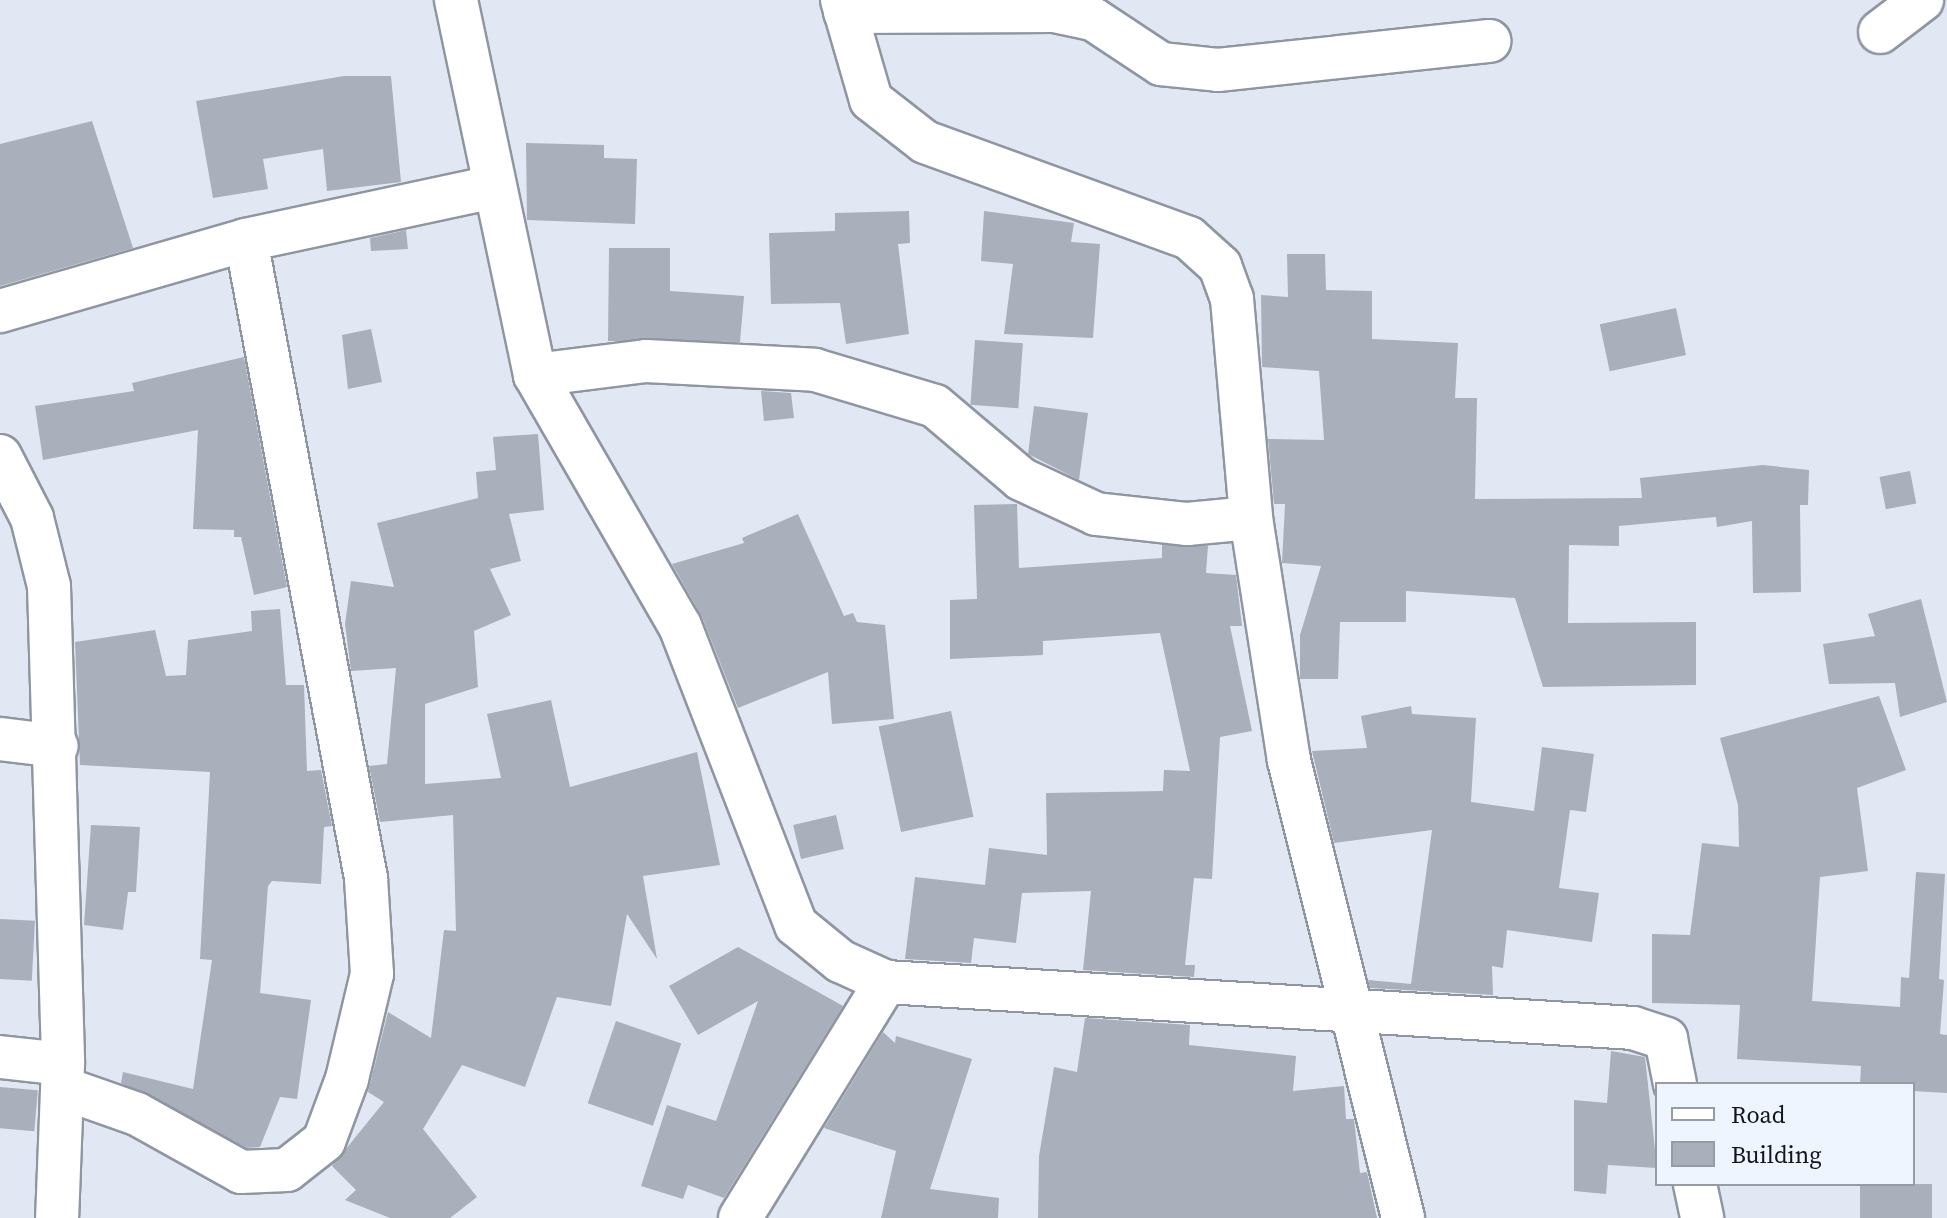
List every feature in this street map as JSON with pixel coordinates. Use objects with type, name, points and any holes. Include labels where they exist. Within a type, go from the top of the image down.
[{"type":"street","points":[[456,0],[535,375],[680,626],[796,925],[840,961],[886,982],[1356,1014],[1633,1028],[1666,1039],[1675,1082]]},
{"type":"street","points":[[1880,32],[1922,0]]},
{"type":"street","points":[[1403,1218],[1356,1014],[1289,760],[1251,518],[1232,299],[1220,266],[1189,238],[925,142],[871,100],[843,6],[1054,6],[1093,19],[1161,64],[1218,70],[1489,41]]},
{"type":"street","points":[[0,311],[246,240],[494,187]]},
{"type":"street","points":[[0,1057],[63,1076],[241,1172],[287,1170],[324,1141],[347,1079],[372,974],[366,878],[246,240]]},
{"type":"street","points":[[535,375],[646,361],[815,370],[935,406],[1021,479],[1096,514],[1187,524],[1251,518]]},
{"type":"street","points":[[0,456],[32,518],[49,586],[57,746],[63,1076],[57,1218]]},
{"type":"street","points":[[0,739],[57,746]]},
{"type":"street","points":[[740,1218],[886,982]]},
{"type":"street","points":[[1695,1186],[1702,1218]]},
{"type":"building","points":[[344,76],[391,76],[401,182],[327,191],[323,149],[263,159],[268,189],[213,198],[196,101]]},
{"type":"building","points":[[92,121],[133,248],[0,286],[0,144]]},
{"type":"building","points":[[526,143],[604,145],[604,158],[637,159],[635,224],[527,220]]},
{"type":"building","points":[[909,211],[910,243],[898,244],[909,334],[846,344],[840,303],[771,304],[769,233],[835,231],[835,213]]},
{"type":"building","points":[[984,211],[1074,223],[1071,242],[1100,244],[1093,338],[1004,334],[1013,264],[981,261]]},
{"type":"building","points":[[406,230],[408,249],[371,251],[370,238]]},
{"type":"building","points":[[609,248],[670,248],[670,291],[744,296],[740,342],[608,341]]},
{"type":"building","points":[[1287,254],[1325,254],[1326,290],[1372,291],[1372,339],[1458,343],[1455,398],[1477,398],[1475,499],[1642,498],[1640,478],[1763,465],[1809,470],[1808,505],[1800,505],[1801,592],[1753,593],[1752,521],[1717,527],[1716,517],[1619,526],[1619,546],[1569,545],[1568,623],[1696,622],[1696,685],[1543,687],[1515,598],[1406,591],[1406,622],[1340,622],[1338,679],[1300,679],[1300,635],[1321,566],[1282,563],[1285,504],[1274,504],[1268,439],[1324,440],[1319,371],[1262,367],[1261,295],[1288,297]]},
{"type":"building","points":[[1676,308],[1686,355],[1610,371],[1600,324]]},
{"type":"building","points":[[371,329],[382,382],[348,389],[342,335]]},
{"type":"building","points":[[975,340],[1023,343],[1018,408],[970,405]]},
{"type":"building","points":[[244,357],[287,587],[254,595],[241,537],[234,537],[234,530],[193,529],[198,430],[43,460],[35,406],[134,391],[132,383]]},
{"type":"building","points":[[761,391],[791,393],[794,418],[764,421]]},
{"type":"building","points":[[1034,406],[1088,413],[1079,480],[1028,454]]},
{"type":"building","points":[[538,434],[544,510],[509,514],[521,561],[490,569],[511,615],[474,631],[478,687],[425,704],[425,784],[501,778],[487,714],[551,700],[570,787],[697,752],[720,865],[643,876],[657,959],[627,914],[611,1006],[557,997],[525,1087],[462,1065],[423,1129],[477,1197],[450,1218],[390,1218],[345,1200],[356,1190],[332,1166],[384,1102],[368,1092],[388,1012],[431,1038],[444,930],[456,931],[453,815],[380,822],[369,766],[387,764],[396,668],[351,671],[345,624],[351,581],[394,587],[377,523],[478,498],[476,472],[496,470],[493,437]]},
{"type":"building","points":[[1910,471],[1916,503],[1886,509],[1880,477]]},
{"type":"building","points":[[1017,504],[1019,568],[1162,558],[1162,545],[1208,546],[1206,573],[1236,575],[1242,626],[1230,626],[1252,731],[1220,737],[1212,879],[1194,878],[1185,965],[1195,965],[1194,977],[1083,970],[1091,891],[1022,893],[1016,943],[974,938],[971,963],[905,959],[915,877],[985,885],[989,848],[1047,855],[1046,793],[1163,791],[1164,770],[1190,771],[1160,633],[1043,641],[1043,655],[950,659],[950,600],[977,599],[974,505]]},
{"type":"building","points":[[798,514],[844,616],[853,613],[857,622],[885,625],[894,719],[832,724],[828,672],[738,708],[702,617],[672,564],[744,543],[742,538]]},
{"type":"building","points":[[1921,599],[1947,702],[1900,717],[1895,683],[1829,684],[1823,644],[1875,636],[1868,614]]},
{"type":"building","points":[[280,609],[286,685],[304,685],[307,771],[321,770],[332,826],[324,827],[321,884],[272,881],[268,886],[260,993],[311,1000],[297,1099],[280,1097],[260,1147],[247,1148],[121,1083],[123,1072],[193,1089],[212,960],[200,959],[210,772],[80,765],[75,642],[155,630],[166,676],[186,675],[188,640],[252,631],[251,611]]},
{"type":"building","points":[[1879,696],[1906,770],[1857,788],[1868,871],[1820,877],[1812,1001],[1900,1007],[1901,977],[1909,978],[1916,872],[1945,874],[1939,979],[1944,980],[1940,1034],[1947,1035],[1947,1093],[1915,1091],[1915,1082],[1860,1082],[1861,1066],[1737,1059],[1740,1005],[1652,1003],[1652,934],[1690,935],[1702,843],[1739,847],[1738,805],[1720,738]]},
{"type":"building","points":[[1411,706],[1412,714],[1476,718],[1471,802],[1534,811],[1542,747],[1594,754],[1586,812],[1570,810],[1559,888],[1599,893],[1592,942],[1507,930],[1503,968],[1492,966],[1493,995],[1370,988],[1368,980],[1411,984],[1432,830],[1334,843],[1312,751],[1367,748],[1361,716]]},
{"type":"building","points":[[951,711],[973,817],[901,832],[879,726]]},
{"type":"building","points":[[836,815],[844,849],[801,859],[793,825]]},
{"type":"building","points":[[91,825],[140,827],[136,892],[128,892],[123,930],[84,925]]},
{"type":"building","points":[[0,919],[35,921],[32,981],[0,979]]},
{"type":"building","points":[[738,947],[843,1006],[724,1198],[688,1185],[683,1199],[641,1186],[667,1105],[716,1121],[758,1001],[698,1035],[669,986]]},
{"type":"building","points":[[1085,1018],[1190,1025],[1189,1045],[1296,1056],[1293,1091],[1344,1086],[1346,1119],[1354,1119],[1360,1173],[1367,1172],[1377,1218],[1038,1218],[1039,1156],[1054,1067],[1077,1072]]},
{"type":"building","points":[[616,1021],[681,1043],[653,1126],[588,1103]]},
{"type":"building","points":[[883,1032],[895,1043],[896,1036],[972,1059],[930,1189],[999,1198],[998,1218],[881,1218],[896,1151],[824,1128]]},
{"type":"building","points":[[1611,1051],[1645,1057],[1655,1168],[1608,1165],[1606,1194],[1574,1191],[1574,1100],[1607,1103]]},
{"type":"building","points":[[0,1087],[38,1090],[34,1131],[0,1128]]},
{"type":"building","points":[[1932,1184],[1932,1218],[1860,1218],[1860,1186]]}]
